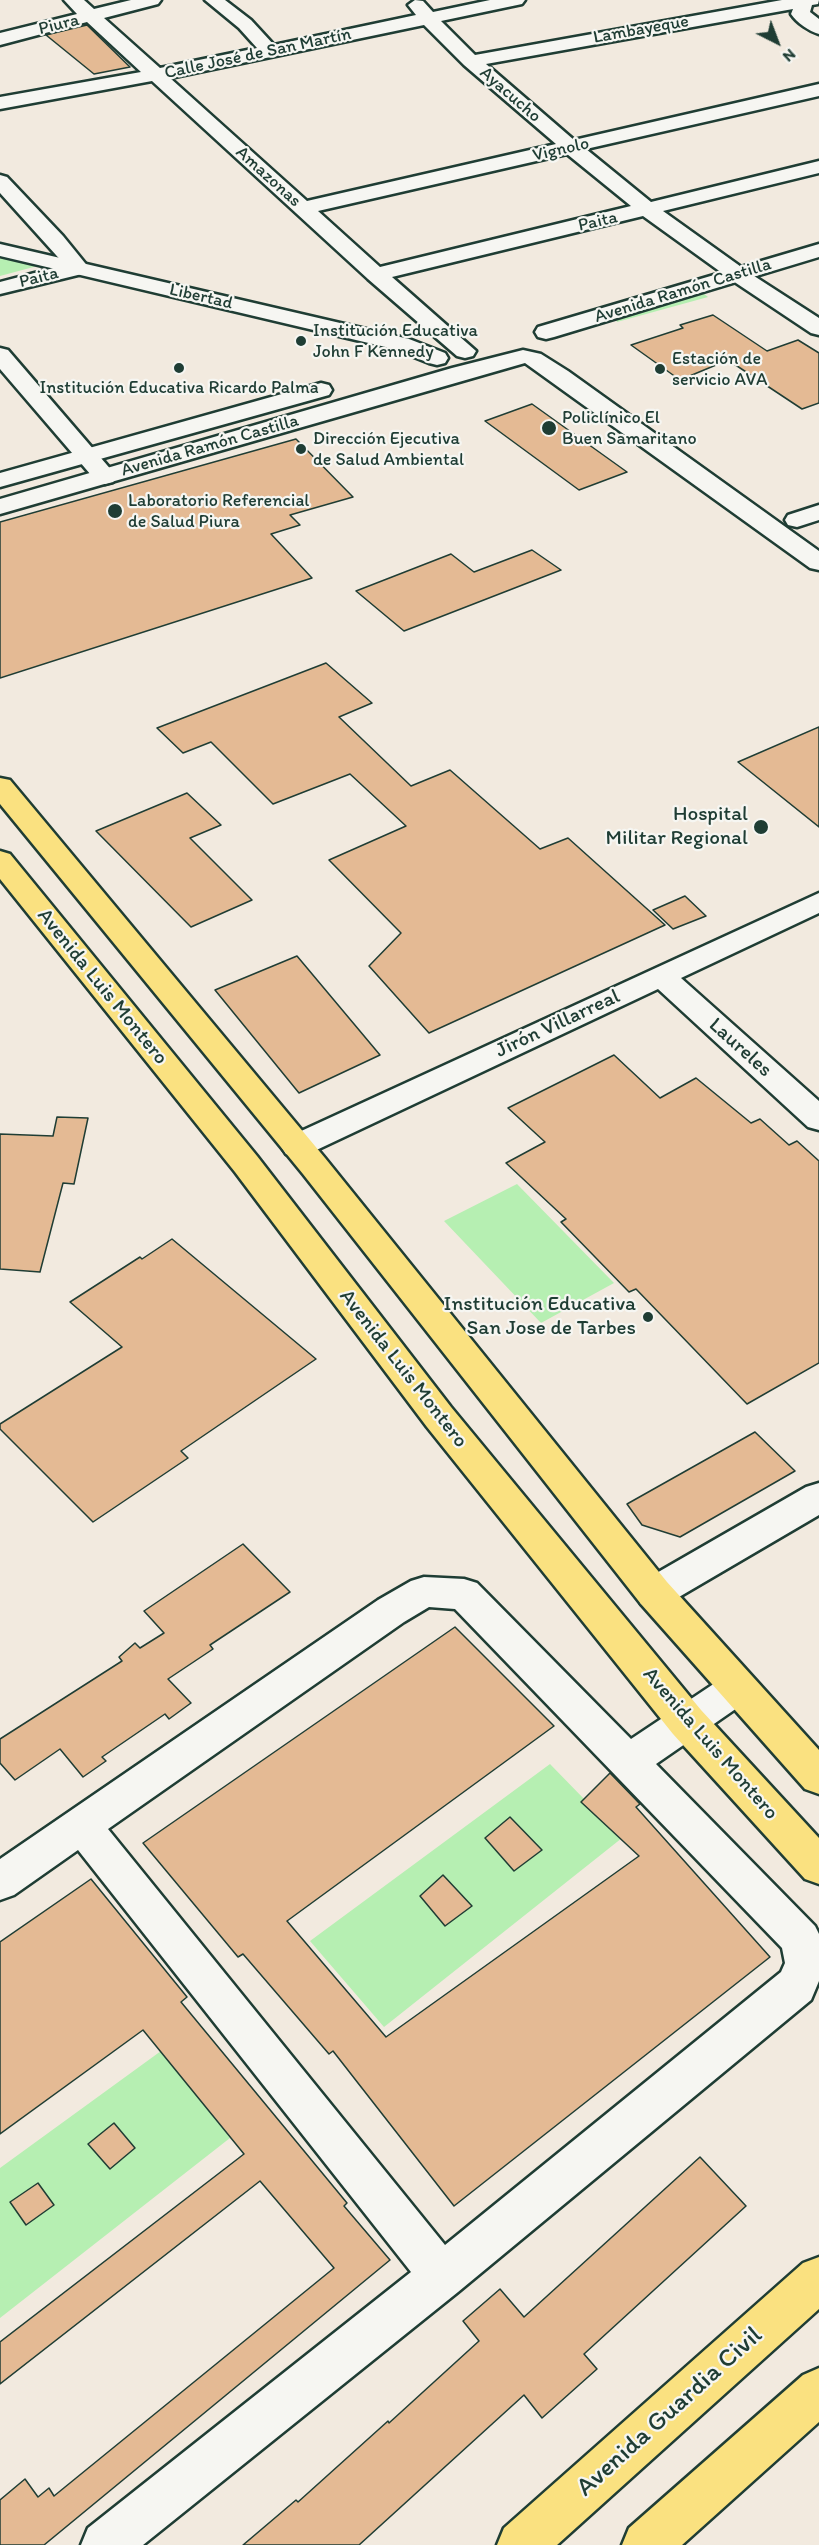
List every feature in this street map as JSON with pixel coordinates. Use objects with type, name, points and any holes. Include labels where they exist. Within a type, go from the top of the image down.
[{"type":"main road","points":[[0,786],[297,1146],[654,1593],[819,1777]]},
{"type":"main road","name":"Avenida Luis Montero","points":[[0,860],[246,1164],[439,1417],[687,1722],[819,1866]]},
{"type":"main road","name":"Avenida Guardia Civil","points":[[520,2545],[819,2279]]},
{"type":"main road","points":[[646,2545],[819,2391]]},
{"type":"street","name":"Amazonas","points":[[74,0],[376,274],[465,351]]},
{"type":"street","name":"Piura","points":[[0,39],[152,0]]},
{"type":"street","points":[[214,0],[245,24],[270,52]]},
{"type":"street","name":"Ayacucho","points":[[414,0],[428,18],[471,61],[570,148],[646,210],[757,290],[819,328]]},
{"type":"street","name":"Calle José de San Martín","points":[[0,103],[155,75],[516,0]]},
{"type":"street","points":[[808,0],[800,14],[819,28]]},
{"type":"street","name":"Lambayeque","points":[[471,61],[808,0]]},
{"type":"street","name":"Vignolo","points":[[303,208],[819,90]]},
{"type":"street","name":"Paita","points":[[376,274],[819,167]]},
{"type":"street","points":[[0,181],[56,240],[78,268]]},
{"type":"street","name":"Libertad","points":[[0,250],[401,344],[437,358]]},
{"type":"street","name":"Avenida Ramón Castilla","points":[[557,345],[737,275],[819,250]]},
{"type":"street","name":"Paita","points":[[0,288],[78,268]]},
{"type":"street","name":"Avenida Ramón Castilla","points":[[557,345],[788,281]]},
{"type":"street","points":[[403,367],[465,351],[520,345],[557,345]]},
{"type":"street","points":[[520,345],[819,563]]},
{"type":"street","name":"Avenida Ramón Castilla","points":[[0,507],[460,373],[520,345]]},
{"type":"street","points":[[0,355],[105,477]]},
{"type":"street","name":"Avenida Ramón Castilla","points":[[0,480],[346,383]]},
{"type":"street","points":[[723,467],[819,536]]},
{"type":"street","points":[[797,520],[819,512]]},
{"type":"street","name":"Jirón Villarreal","points":[[297,1146],[819,902]]},
{"type":"street","name":"Laureles","points":[[660,976],[819,1119]]},
{"type":"street","points":[[654,1593],[819,1497]]},
{"type":"street","points":[[0,1882],[391,1611],[424,1592],[464,1594],[801,1939],[807,1963],[796,1986],[442,2276],[105,2545]]},
{"type":"street","points":[[628,1762],[737,1688]]},
{"type":"street","points":[[82,1826],[442,2276]]},
{"type":"green space","points":[[0,255],[41,265],[0,276]]},
{"type":"green space","points":[[703,293],[708,297],[617,322],[615,317]]},
{"type":"green space","points":[[517,1184],[614,1283],[541,1323],[444,1221]]},
{"type":"green space","points":[[550,1764],[622,1838],[384,2027],[310,1941]]},
{"type":"green space","points":[[161,2051],[230,2138],[0,2318],[0,2168]]},
{"type":"building","points":[[87,25],[130,67],[94,74],[46,35]]},
{"type":"building","points":[[713,315],[767,351],[798,340],[819,353],[819,403],[802,409],[728,360],[680,380],[631,345],[683,328],[680,325]]},
{"type":"building","points":[[532,404],[627,472],[579,490],[485,421]]},
{"type":"building","points":[[296,439],[353,497],[290,515],[300,525],[271,534],[312,578],[0,678],[0,522]]},
{"type":"building","points":[[532,550],[561,570],[404,631],[356,591],[451,554],[474,572]]},
{"type":"building","points":[[326,663],[372,703],[339,717],[411,786],[450,770],[540,849],[568,838],[665,925],[429,1033],[369,966],[401,933],[329,860],[406,826],[350,774],[273,804],[211,742],[183,753],[157,728]]},
{"type":"building","points":[[819,727],[819,827],[738,762]]},
{"type":"building","points":[[187,793],[221,825],[190,838],[252,900],[191,927],[96,831]]},
{"type":"building","points":[[685,896],[706,916],[673,929],[653,910]]},
{"type":"building","points":[[297,956],[380,1055],[299,1093],[215,990]]},
{"type":"building","points":[[614,1055],[660,1098],[696,1078],[751,1123],[760,1119],[789,1145],[797,1141],[819,1161],[819,1363],[747,1404],[636,1289],[629,1292],[561,1222],[566,1219],[506,1163],[545,1142],[508,1108]]},
{"type":"building","points":[[57,1117],[88,1118],[74,1184],[63,1183],[40,1272],[0,1269],[0,1134],[53,1136]]},
{"type":"building","points":[[172,1239],[316,1359],[181,1451],[188,1458],[93,1522],[0,1429],[0,1424],[122,1347],[70,1302]]},
{"type":"building","points":[[755,1432],[795,1471],[680,1537],[642,1525],[627,1504]]},
{"type":"building","points":[[243,1544],[290,1592],[210,1645],[213,1649],[168,1679],[191,1703],[169,1719],[165,1714],[102,1757],[106,1761],[83,1777],[60,1749],[15,1780],[0,1763],[0,1739],[122,1661],[119,1657],[135,1643],[140,1648],[164,1633],[144,1611]]},
{"type":"building","points":[[455,1627],[554,1726],[287,1921],[386,2037],[639,1856],[581,1802],[610,1773],[640,1804],[636,1807],[770,1957],[454,2206],[333,2051],[329,2054],[243,1954],[238,1957],[143,1843]]},
{"type":"building","points":[[510,1817],[542,1850],[514,1871],[485,1838]]},
{"type":"building","points":[[443,1875],[472,1906],[445,1926],[420,1896]]},
{"type":"building","points":[[91,1879],[187,1997],[181,2002],[347,2203],[344,2206],[390,2260],[44,2545],[0,2545],[0,2500],[25,2479],[38,2497],[49,2488],[54,2496],[334,2268],[260,2181],[0,2384],[0,2342],[244,2154],[143,2030],[0,2134],[0,1942]]},
{"type":"building","points":[[114,2123],[135,2148],[110,2169],[88,2144]]},
{"type":"building","points":[[700,2157],[746,2206],[584,2354],[597,2369],[542,2418],[524,2395],[359,2545],[243,2545],[296,2500],[298,2502],[479,2341],[463,2321],[500,2289],[524,2317]]},
{"type":"building","points":[[38,2183],[54,2205],[26,2225],[10,2202]]},
{"type":"place","name":"Institución Educativa John F Kennedy","points":[[301,341]]},
{"type":"place","name":"Institución Educativa Ricardo Palma","points":[[179,368]]},
{"type":"place","name":"Estación de servicio AVA","points":[[660,369]]},
{"type":"place","name":"Policlínico El Buen Samaritano","points":[[549,428]]},
{"type":"place","name":"Dirección Ejecutiva de Salud Ambiental","points":[[301,449]]},
{"type":"place","name":"Laboratorio Referencial de Salud Piura","points":[[115,511]]},
{"type":"place","name":"Hospital Militar Regional","points":[[761,827]]},
{"type":"place","name":"Institución Educativa San Jose de Tarbes","points":[[648,1317]]}]
